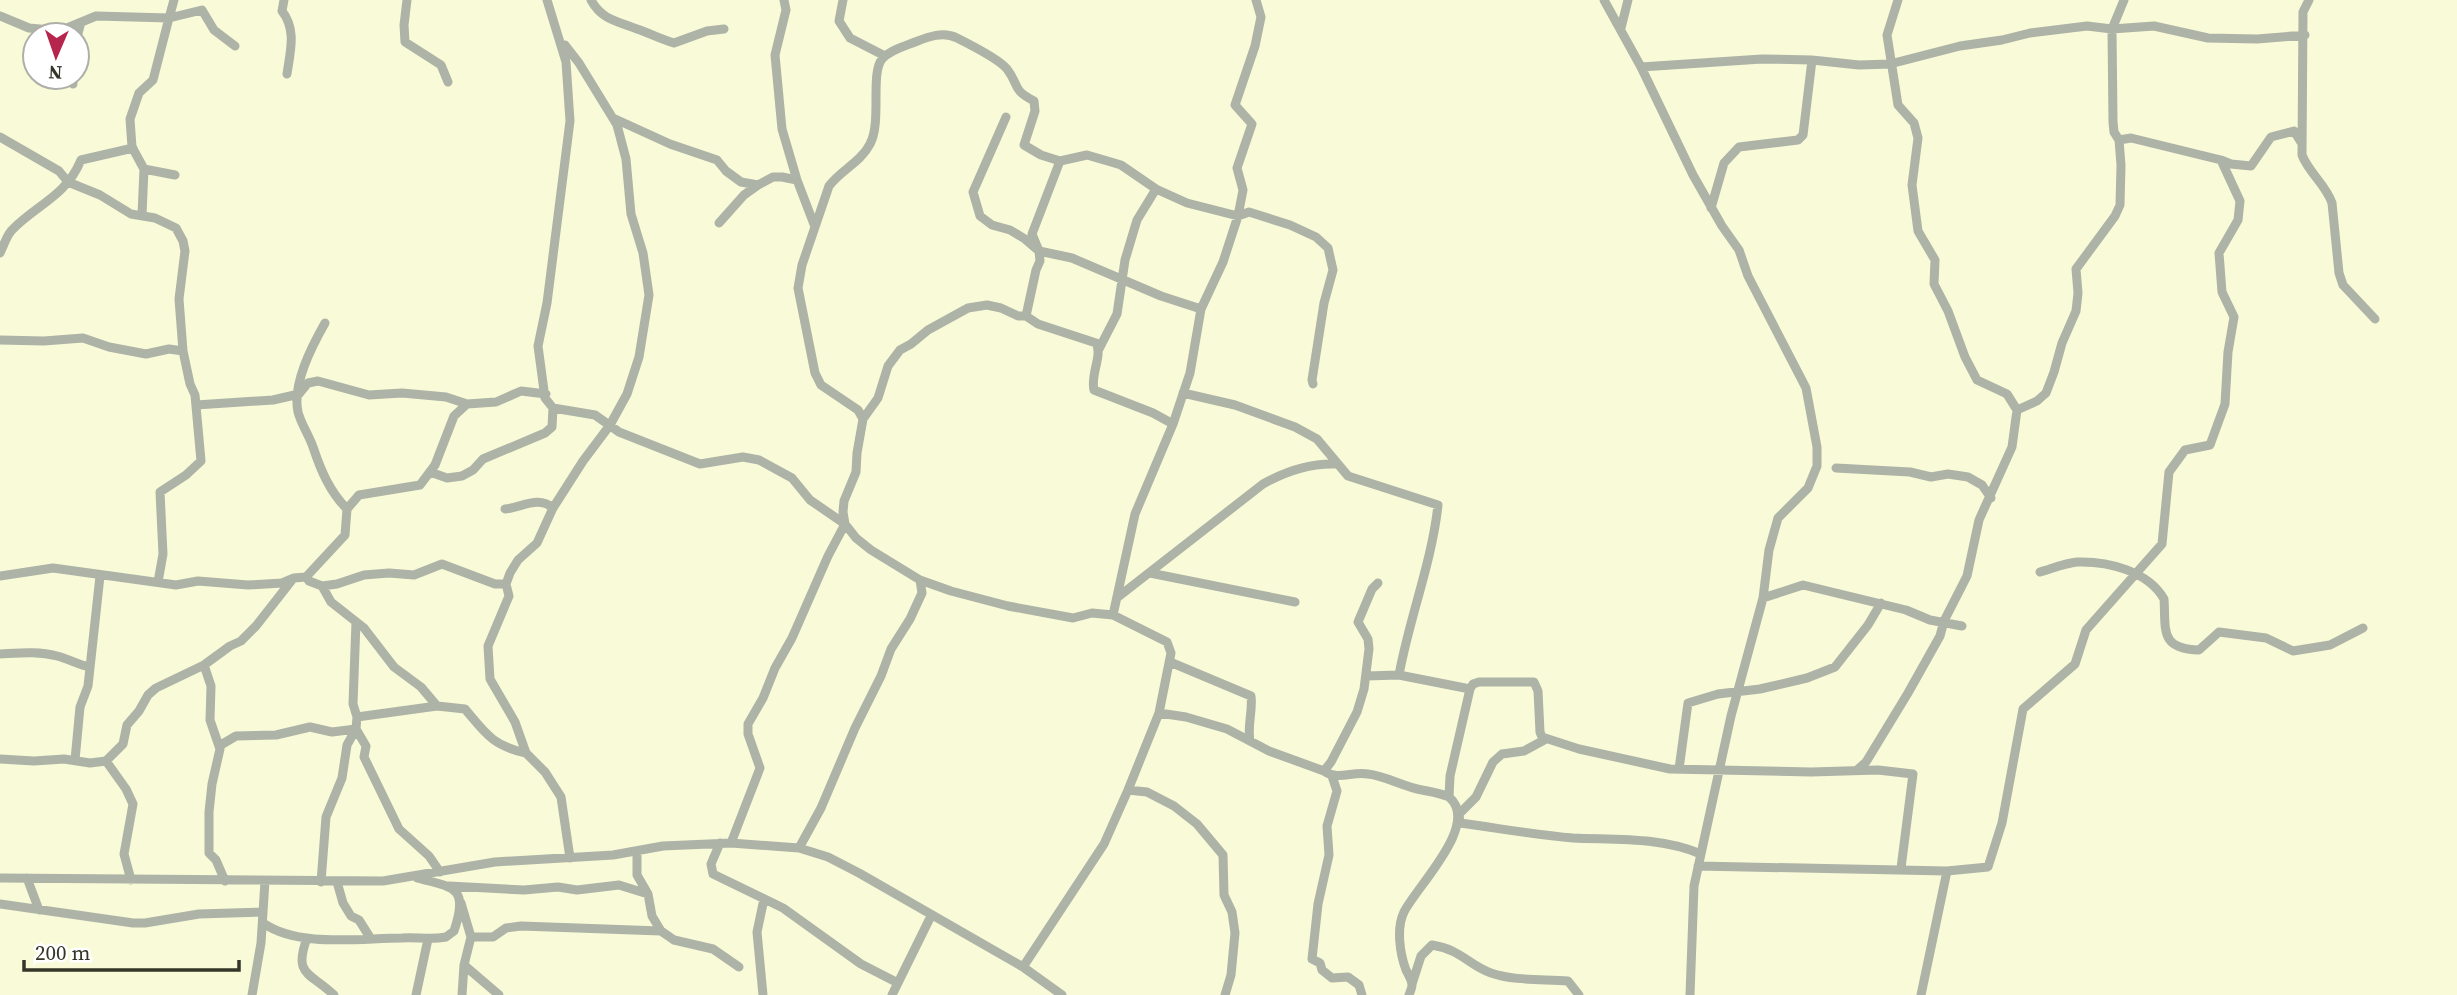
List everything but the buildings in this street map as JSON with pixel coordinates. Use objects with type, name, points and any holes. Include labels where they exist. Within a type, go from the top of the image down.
[{"type":"street","points":[[142,215],[144,169],[133,148],[130,119],[139,93],[153,80],[174,0]]},
{"type":"street","points":[[284,0],[282,12],[290,22],[292,34],[287,74]]},
{"type":"street","points":[[407,0],[405,42],[441,65],[448,82]]},
{"type":"street","points":[[430,472],[447,478],[462,476],[493,454],[544,433],[552,427],[553,408],[545,398],[538,346],[547,303],[570,121],[568,72],[547,0]]},
{"type":"street","points":[[591,0],[597,11],[614,23],[633,27],[674,43],[707,31],[724,29]]},
{"type":"street","points":[[784,0],[786,10],[775,55],[782,129],[815,227]]},
{"type":"street","points":[[843,0],[839,21],[850,38],[885,57]]},
{"type":"street","points":[[1113,615],[1135,514],[1190,373],[1201,309],[1223,262],[1238,216],[1244,190],[1237,168],[1252,124],[1235,105],[1261,17],[1256,0]]},
{"type":"street","points":[[1604,0],[1641,67],[1711,208],[1739,250],[1748,276],[1806,388],[1817,447],[1816,466],[1808,488],[1778,518],[1769,550],[1763,598],[1736,692],[1698,866],[1692,915],[1690,995]]},
{"type":"street","points":[[1620,29],[1628,0]]},
{"type":"street","points":[[1857,770],[1866,762],[1908,693],[1940,636],[1944,621],[1967,576],[1975,545],[1976,528],[2012,447],[2017,410],[2007,394],[1977,380],[1934,284],[1935,260],[1918,232],[1912,185],[1918,138],[1914,123],[1898,105],[1887,35],[1898,0]]},
{"type":"street","points":[[2017,410],[2037,401],[2046,393],[2062,343],[2076,311],[2076,269],[2115,216],[2120,205],[2119,140],[2114,132],[2113,122],[2112,29],[2124,0]]},
{"type":"street","points":[[2309,0],[2304,12],[2302,143],[2305,163],[2332,203],[2339,273],[2343,285],[2375,319]]},
{"type":"street","points":[[84,21],[96,16],[169,18],[202,10],[214,30],[235,46]]},
{"type":"street","points":[[0,16],[21,25]]},
{"type":"street","points":[[1641,67],[1762,59],[1890,64],[1961,46],[2087,26],[2112,29],[2154,26],[2208,38],[2305,35]]},
{"type":"street","points":[[863,419],[858,410],[821,385],[816,373],[798,288],[802,265],[829,186],[862,157],[871,143],[876,122],[879,66],[885,57],[932,35],[953,36],[1006,68],[1020,94],[1034,101],[1035,111],[1024,145],[1041,155],[1060,161],[1087,155],[1111,162],[1121,165],[1156,189],[1187,204],[1238,216],[1250,212],[1316,237],[1328,248],[1332,270],[1311,380],[1313,384]]},
{"type":"street","points":[[561,41],[579,63],[613,118],[626,159],[631,214],[643,253],[649,295],[635,371],[627,394],[611,425],[583,461],[553,508],[537,542],[519,560],[506,584],[509,596],[488,646],[490,679],[515,722],[526,753],[545,772],[561,797],[570,858]]},
{"type":"street","points":[[1711,208],[1724,163],[1739,147],[1798,140],[1803,135],[1809,103],[1812,60]]},
{"type":"street","points":[[1006,117],[973,192],[980,216],[992,225],[1010,230],[1039,251],[1072,257],[1122,280],[1201,309]]},
{"type":"street","points":[[613,118],[670,144],[717,160],[741,182],[758,185]]},
{"type":"street","points":[[2119,140],[2131,138],[2231,164],[2251,166],[2271,137],[2294,131],[2302,143]]},
{"type":"street","points":[[0,137],[59,171],[68,182],[100,195],[131,214],[142,215],[176,228],[183,241],[185,260],[179,299],[183,351],[195,395],[201,461],[187,475],[160,492],[163,554],[158,582]]},
{"type":"street","points":[[0,253],[11,230],[76,174],[81,160],[133,148]]},
{"type":"street","points":[[1698,866],[1947,871],[1988,867],[2001,823],[2023,709],[2075,664],[2086,630],[2162,544],[2169,472],[2185,450],[2210,445],[2225,404],[2225,377],[2234,317],[2222,292],[2219,253],[2238,220],[2239,201],[2221,160]]},
{"type":"street","points":[[1026,316],[1040,261],[1032,234],[1060,161]]},
{"type":"street","points":[[144,169],[175,176]]},
{"type":"street","points":[[719,223],[744,195],[758,185],[773,177],[797,180]]},
{"type":"street","points":[[1156,189],[1137,220],[1122,280],[1117,314],[1099,349],[1093,383],[1094,390],[1153,413],[1172,424]]},
{"type":"street","points":[[731,843],[760,768],[748,734],[748,724],[763,698],[845,524],[844,501],[856,472],[863,419],[878,398],[888,366],[900,350],[928,330],[968,308],[987,305],[1018,316],[1026,316],[1038,324],[1096,343],[1099,349]]},
{"type":"street","points":[[325,323],[308,353],[298,410],[320,467],[335,497],[347,509]]},
{"type":"street","points":[[0,340],[83,338],[109,347],[146,354],[169,349],[183,351]]},
{"type":"street","points":[[196,405],[247,402],[299,394],[309,383],[318,381],[369,395],[402,393],[446,397],[467,404],[496,402],[521,391],[546,394]]},
{"type":"street","points":[[1183,393],[1235,405],[1295,427],[1317,439],[1348,476],[1438,505],[1436,528],[1399,676]]},
{"type":"street","points":[[0,576],[53,568],[176,585],[198,581],[248,585],[282,583],[306,577],[345,535],[347,509],[359,495],[420,485],[430,472],[454,416],[467,404]]},
{"type":"street","points":[[553,408],[596,415],[619,432],[700,464],[743,457],[759,460],[792,478],[810,500],[845,524],[856,538],[871,550],[920,580],[1008,606],[1073,618],[1092,613],[1113,615],[1167,642],[1171,653],[1170,662],[1158,713],[1128,790],[1104,844],[1023,967]]},
{"type":"street","points":[[1118,597],[1263,484],[1286,471],[1316,464],[1336,464]]},
{"type":"street","points":[[1836,468],[1910,472],[1931,477],[1948,474],[1968,477],[1982,485],[1991,498]]},
{"type":"street","points":[[505,509],[538,502],[553,508]]},
{"type":"street","points":[[2040,572],[2076,562],[2123,568],[2136,573],[2164,599],[2164,631],[2169,640],[2188,650],[2199,650],[2219,632],[2266,639],[2293,651],[2305,650],[2330,645],[2363,628]]},
{"type":"street","points":[[306,577],[322,586],[364,575],[414,575],[442,564],[495,584],[506,584]]},
{"type":"street","points":[[1150,573],[1295,602]]},
{"type":"street","points":[[75,760],[80,707],[88,686],[100,576]]},
{"type":"street","points":[[0,759],[75,760],[90,764],[106,761],[123,744],[127,724],[148,695],[156,688],[204,665],[248,635],[294,578]]},
{"type":"street","points":[[799,848],[821,808],[891,649],[922,593],[920,580]]},
{"type":"street","points":[[1362,995],[1359,985],[1348,977],[1332,978],[1322,970],[1320,963],[1312,959],[1318,904],[1329,855],[1327,826],[1337,791],[1328,773],[1357,712],[1366,676],[1368,639],[1359,622],[1372,589],[1378,583]]},
{"type":"street","points":[[1763,598],[1804,585],[1881,604],[1930,620],[1962,626]]},
{"type":"street","points":[[322,586],[331,602],[356,622],[394,667],[421,687],[437,706]]},
{"type":"street","points":[[1678,769],[1688,703],[1718,694],[1807,678],[1835,667],[1881,604]]},
{"type":"street","points":[[321,882],[326,817],[342,778],[348,745],[356,729],[357,717],[353,704],[356,622]]},
{"type":"street","points":[[0,654],[34,652],[90,667]]},
{"type":"street","points":[[1170,662],[1251,696],[1252,707],[1247,727],[1250,741]]},
{"type":"street","points":[[204,665],[211,686],[210,720],[220,749],[210,802],[209,853],[216,860],[225,881]]},
{"type":"street","points":[[1366,676],[1399,676],[1470,690]]},
{"type":"street","points":[[1450,797],[1450,776],[1473,684],[1534,682],[1538,691],[1540,732],[1546,738],[1602,755],[1678,769],[1811,772],[1857,770],[1913,774],[1901,869]]},
{"type":"street","points":[[357,717],[437,706],[465,709],[482,730],[504,748],[526,753]]},
{"type":"street","points":[[1158,713],[1186,717],[1227,729],[1289,760],[1328,773],[1368,774],[1408,784],[1420,790],[1434,790],[1450,797],[1458,806],[1460,823],[1551,836],[1653,841],[1701,854]]},
{"type":"street","points":[[219,746],[236,736],[276,735],[310,727],[332,732],[356,729]]},
{"type":"street","points":[[356,729],[366,746],[364,757],[399,829],[429,856],[440,872]]},
{"type":"street","points":[[1412,984],[1402,957],[1400,942],[1403,915],[1442,860],[1459,814],[1476,797],[1493,762],[1502,754],[1524,751],[1546,738]]},
{"type":"street","points":[[106,761],[126,789],[132,804],[124,854],[131,880]]},
{"type":"street","points":[[1128,790],[1147,792],[1174,806],[1197,824],[1223,855],[1224,895],[1232,912],[1235,933],[1231,975],[1225,995]]},
{"type":"street","points":[[720,843],[710,864],[711,872],[783,908],[861,964],[898,983]]},
{"type":"street","points":[[0,877],[321,882],[397,880],[495,862],[637,852],[663,846],[731,843],[799,848],[847,866],[1023,967],[1062,995]]},
{"type":"street","points":[[637,852],[637,875],[648,894],[652,916],[661,932],[674,940],[713,949],[739,967]]},
{"type":"street","points":[[1921,995],[1947,871]]},
{"type":"street","points":[[411,876],[449,886],[524,891],[558,887],[592,890],[620,885],[648,894]]},
{"type":"street","points":[[27,878],[39,910]]},
{"type":"street","points":[[252,995],[263,923],[265,881]]},
{"type":"street","points":[[337,882],[343,903],[351,916],[359,920],[371,939]]},
{"type":"street","points":[[449,886],[460,898],[471,937],[464,965],[462,995]]},
{"type":"street","points":[[263,923],[290,936],[307,938],[446,937],[454,931],[460,898]]},
{"type":"street","points":[[764,899],[757,932],[764,995]]},
{"type":"street","points":[[0,904],[80,917],[145,923],[199,914],[264,912]]},
{"type":"street","points":[[892,995],[931,916]]},
{"type":"street","points":[[471,937],[493,937],[506,928],[521,926],[661,932]]},
{"type":"street","points":[[307,938],[302,952],[302,966],[305,972],[334,995]]},
{"type":"street","points":[[416,995],[428,939]]},
{"type":"street","points":[[1409,995],[1421,956],[1432,945],[1450,948],[1492,973],[1568,981],[1579,995]]},
{"type":"street","points":[[464,965],[499,995]]}]
